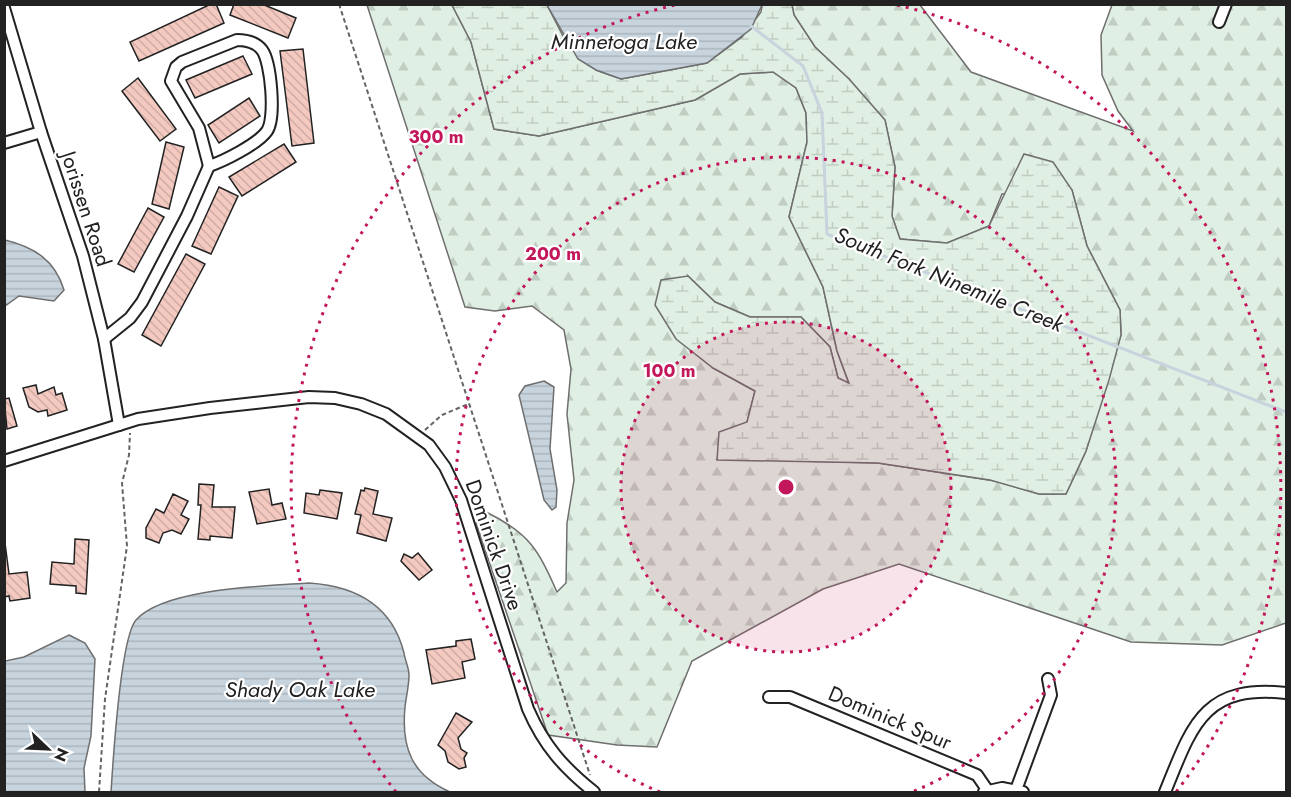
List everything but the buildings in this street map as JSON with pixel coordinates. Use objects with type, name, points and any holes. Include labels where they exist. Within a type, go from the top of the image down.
[{"type":"street","points":[[1219,22],[1226,4]]},
{"type":"street","name":"Jorissen Road","points":[[4,8],[41,132],[82,256],[104,339],[119,425]]},
{"type":"street","points":[[104,339],[130,318],[142,302],[187,216],[209,166],[199,128],[173,88],[173,74],[182,62],[229,41],[252,42],[266,57],[272,111],[270,125],[263,136],[221,162],[209,166]]},
{"type":"street","points":[[4,143],[41,132]]},
{"type":"street","name":"Dominick Drive","points":[[4,461],[119,425],[163,415],[309,397],[336,398],[361,404],[386,414],[419,437],[445,467],[461,500],[528,709],[540,736],[558,761],[593,787]]},
{"type":"street","points":[[986,792],[1019,791],[1051,695],[1048,679]]},
{"type":"street","points":[[1164,792],[1187,738],[1209,710],[1224,699],[1243,693],[1263,690],[1287,693]]},
{"type":"street","name":"Dominick Spur","points":[[769,698],[790,698],[977,775],[986,792]]},
{"type":"path","points":[[339,4],[593,787]]},
{"type":"path","points":[[425,430],[442,414],[469,404]]},
{"type":"path","points":[[99,792],[105,699],[127,546],[122,483],[129,455],[130,430]]},
{"type":"green space","points":[[367,5],[452,5],[471,42],[494,129],[539,136],[695,100],[740,74],[773,72],[796,88],[806,113],[807,142],[789,217],[823,287],[837,351],[849,384],[838,378],[830,347],[801,317],[750,317],[715,302],[688,276],[713,368],[755,391],[747,422],[717,459],[878,463],[995,481],[1039,494],[1066,494],[1086,451],[1121,335],[1120,310],[1087,246],[1072,190],[1002,194],[989,226],[947,243],[900,239],[892,216],[895,167],[885,120],[849,79],[815,47],[794,15],[792,5],[920,5],[971,72],[1133,131],[1118,111],[1102,75],[1101,35],[1112,5],[1286,5],[1286,623],[1222,645],[1131,642],[899,564],[823,589],[692,661],[657,747],[617,745],[548,735],[476,523],[486,512],[513,527],[538,553],[557,592],[566,583],[567,523],[574,480],[567,414],[571,369],[564,330],[532,306],[495,311],[465,307]]},
{"type":"green space","points":[[452,5],[547,5],[563,36],[596,70],[621,79],[707,63],[742,37],[761,12],[762,5],[792,5],[794,15],[815,47],[849,79],[885,120],[895,167],[892,216],[900,239],[947,243],[989,226],[1024,154],[1053,162],[1072,190],[1087,246],[1120,310],[1121,335],[1086,451],[1066,494],[1039,494],[990,480],[878,463],[717,460],[719,432],[747,422],[755,391],[713,368],[676,339],[655,305],[661,280],[688,276],[715,302],[750,317],[801,317],[830,347],[838,378],[849,383],[837,351],[823,287],[789,217],[807,142],[806,113],[796,88],[773,72],[740,74],[695,100],[539,136],[494,129],[471,42]]},
{"type":"water","name":"Minnetoga Lake","points":[[547,5],[762,5],[751,29],[707,63],[621,79],[596,70],[578,59]]},
{"type":"water","points":[[5,240],[34,251],[49,263],[64,290],[54,301],[19,296],[5,306]]},
{"type":"water","points":[[544,381],[554,387],[550,449],[557,490],[556,507],[552,510],[544,500],[519,395],[525,386]]},
{"type":"water","name":"Shady Oak Lake","points":[[309,583],[342,588],[356,594],[369,601],[391,622],[398,636],[409,672],[404,722],[407,747],[418,768],[426,777],[450,792],[111,792],[122,675],[130,631],[136,620],[150,609],[192,595]]},
{"type":"water","points":[[69,635],[85,643],[95,659],[91,736],[84,768],[85,792],[5,792],[5,661],[24,657]]},
{"type":"waterway","name":"South Fork Ninemile Creek","points":[[751,26],[803,66],[822,113],[827,234],[1286,412]]}]
